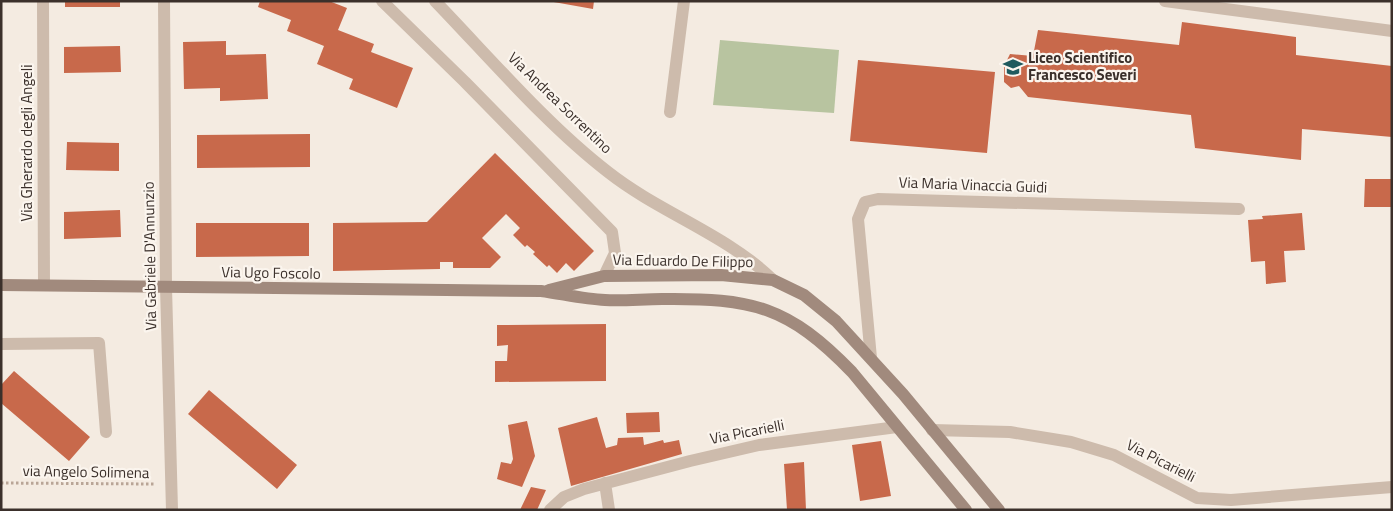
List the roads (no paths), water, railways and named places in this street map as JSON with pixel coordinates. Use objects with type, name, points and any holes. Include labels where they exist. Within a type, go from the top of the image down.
[{"type":"street","name":"Via Gherardo degli Angeli","points":[[42,1],[44,284]]},
{"type":"street","name":"Via Gabriele D'Annunzio","points":[[164,1],[166,287],[172,510]]},
{"type":"street","points":[[382,1],[465,82],[612,232],[615,253],[604,276]]},
{"type":"street","name":"Via Andrea Sorrentino","points":[[435,1],[558,128],[608,173],[744,256],[773,280]]},
{"type":"street","points":[[670,112],[684,1]]},
{"type":"street","points":[[1165,1],[1392,31]]},
{"type":"street","name":"Via Maria Vinaccia Guidi","points":[[871,358],[858,219],[865,202],[878,199],[1239,209]]},
{"type":"street","name":"Via Eduardo De Filippo","points":[[541,292],[604,276],[721,275],[773,280],[804,295],[824,309],[871,358],[999,510]]},
{"type":"street","name":"Via Ugo Foscolo","points":[[1,285],[44,284],[541,292]]},
{"type":"street","points":[[541,292],[606,300],[729,300],[759,306],[793,322],[818,339],[852,372],[966,510]]},
{"type":"street","points":[[1,344],[98,343],[106,432]]},
{"type":"street","name":"Via Picarielli","points":[[550,510],[564,497],[605,483],[759,445],[897,427]]},
{"type":"street","name":"Via Picarielli","points":[[932,430],[1010,432],[1071,442],[1114,455],[1197,504],[1392,488]]},
{"type":"street","points":[[605,483],[609,510]]},
{"type":"place","name":"Liceo Scientifico Francesco Severi","points":[[1013,67]]}]
